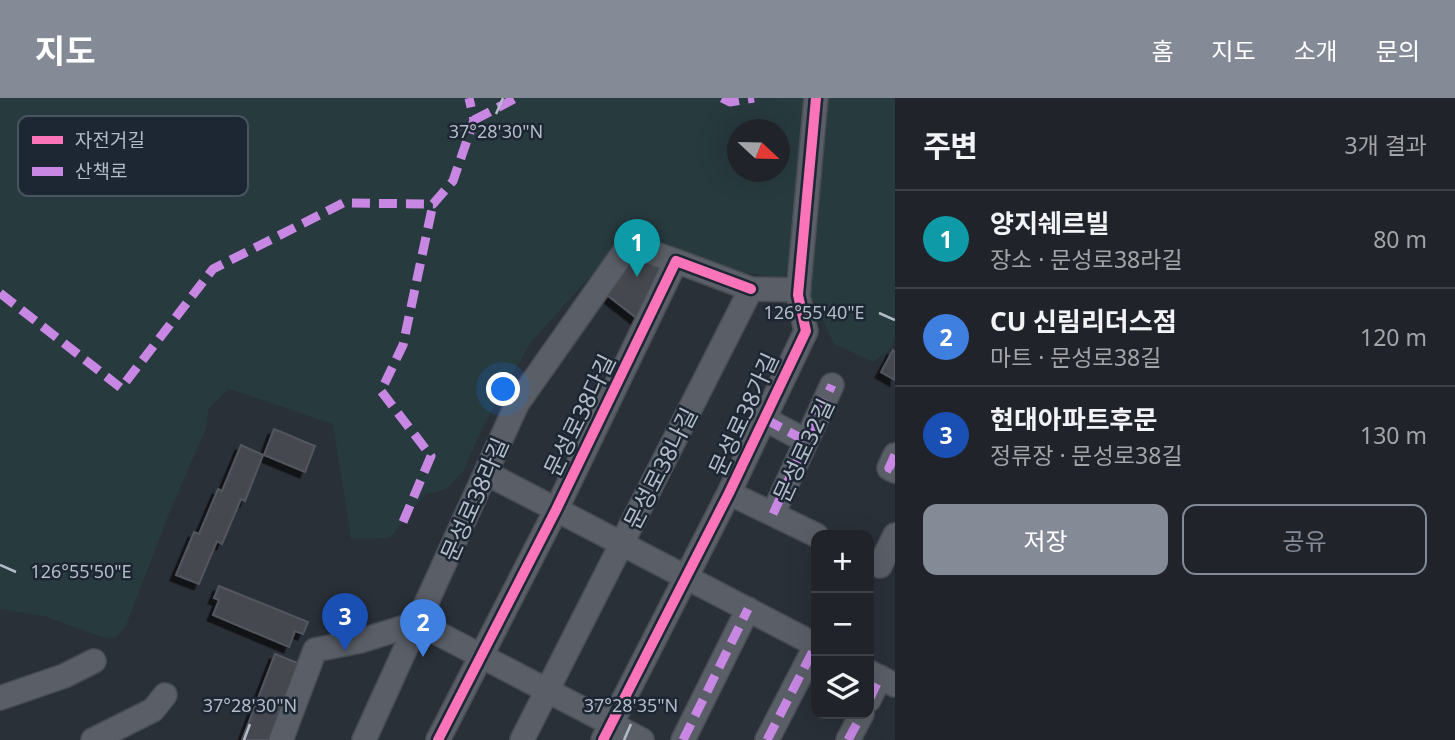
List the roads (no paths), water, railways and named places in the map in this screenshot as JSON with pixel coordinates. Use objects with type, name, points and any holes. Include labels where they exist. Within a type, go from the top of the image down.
[{"type":"street","name":"문성로38가길","points":[[607,732],[687,578],[806,331],[799,290],[816,98]]},
{"type":"street","name":"문성로38라길","points":[[364,740],[517,404],[624,252],[632,246],[676,261]]},
{"type":"street","points":[[676,261],[751,289],[799,290]]},
{"type":"street","name":"문성로38다길","points":[[438,740],[556,510],[676,261]]},
{"type":"street","name":"문성로38나길","points":[[522,740],[751,289]]},
{"type":"street","name":"문성로32길","points":[[773,514],[832,385]]},
{"type":"street","points":[[765,419],[806,441]]},
{"type":"street","points":[[895,455],[889,468],[895,471]]},
{"type":"street","points":[[486,473],[811,642]]},
{"type":"street","name":"문성로32길","points":[[729,493],[811,533]]},
{"type":"street","points":[[874,563],[880,566],[895,535]]},
{"type":"street","points":[[683,740],[748,610]]},
{"type":"street","points":[[281,740],[315,650],[360,641],[418,623],[547,691],[607,732],[642,740]]},
{"type":"street","points":[[767,740],[811,655]]},
{"type":"street","points":[[0,698],[64,676],[94,661]]},
{"type":"street","points":[[93,740],[153,710],[165,695]]},
{"type":"street","points":[[848,740],[859,719]]},
{"type":"place","name":"양지쉐르빌","points":[[637,277]]},
{"type":"place","name":"현대아파트후문","points":[[345,651]]},
{"type":"place","name":"CU 신림리더스점","points":[[423,657]]}]
